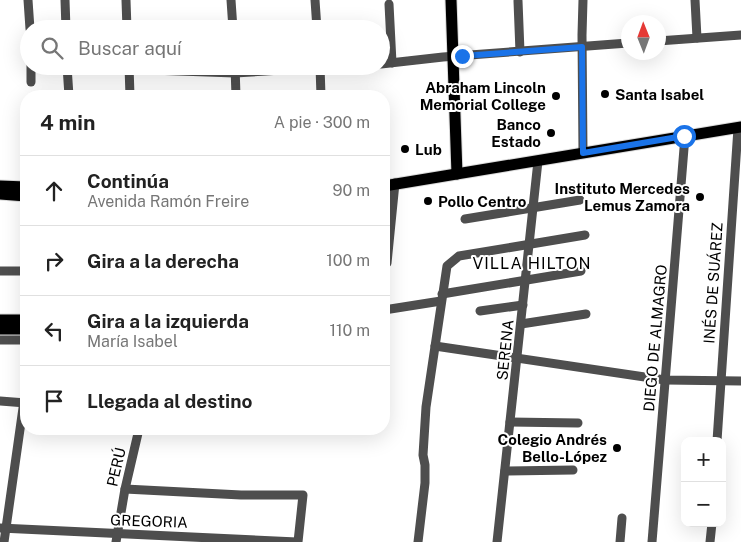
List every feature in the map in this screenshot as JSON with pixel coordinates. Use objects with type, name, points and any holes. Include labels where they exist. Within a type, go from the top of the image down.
[{"type":"main road","points":[[451,0],[457,174]]},
{"type":"main road","points":[[390,185],[739,127]]},
{"type":"main road","points":[[0,186],[20,187]]},
{"type":"main road","points":[[0,194],[20,196]]},
{"type":"main road","points":[[0,320],[20,320]]},
{"type":"main road","points":[[0,329],[20,329]]},
{"type":"street","points":[[28,0],[29,20]]},
{"type":"street","points":[[65,0],[66,20]]},
{"type":"street","points":[[126,0],[127,20]]},
{"type":"street","points":[[232,0],[233,20]]},
{"type":"street","points":[[315,0],[316,20]]},
{"type":"street","points":[[583,0],[583,153]]},
{"type":"street","points":[[695,0],[697,38]]},
{"type":"street","points":[[518,1],[520,52]]},
{"type":"street","points":[[389,4],[390,20]]},
{"type":"street","points":[[390,24],[392,63],[621,44]]},
{"type":"street","points":[[666,40],[741,35]]},
{"type":"street","points":[[31,75],[31,82]]},
{"type":"street","points":[[68,75],[69,90]]},
{"type":"street","points":[[129,75],[130,90]]},
{"type":"street","points":[[235,75],[236,90]]},
{"type":"street","points":[[320,75],[321,90]]},
{"type":"street","name":"INÉS DE SUÁREZ","points":[[717,437],[739,127]]},
{"type":"street","name":"DIEGO DE ALMAGRO","points":[[652,542],[684,136]]},
{"type":"street","name":"SERENA","points":[[497,542],[538,161]]},
{"type":"street","points":[[466,220],[580,200]]},
{"type":"street","points":[[418,542],[425,483],[423,455],[426,407],[447,266],[459,256],[585,235]]},
{"type":"street","points":[[0,270],[20,271]]},
{"type":"street","points":[[390,309],[581,271]]},
{"type":"street","points":[[480,312],[524,305]]},
{"type":"street","points":[[521,324],[586,314]]},
{"type":"street","points":[[0,340],[20,340]]},
{"type":"street","points":[[435,346],[665,380],[741,381]]},
{"type":"street","points":[[0,401],[20,403]]},
{"type":"street","points":[[510,422],[578,422]]},
{"type":"street","points":[[4,542],[3,528],[20,431]]},
{"type":"street","name":"PERÚ","points":[[117,538],[125,489],[138,435]]},
{"type":"street","points":[[505,470],[573,470]]},
{"type":"street","points":[[125,489],[242,495],[303,495],[297,542]]},
{"type":"street","points":[[620,542],[622,518]]},
{"type":"street","points":[[710,542],[712,527]]},
{"type":"street","name":"GREGORIA","points":[[3,528],[117,538],[297,542]]},
{"type":"place","name":"Santa Isabel","points":[[605,94]]},
{"type":"place","name":"Abraham Lincoln Memorial College","points":[[556,96]]},
{"type":"place","name":"Banco Estado","points":[[551,133]]},
{"type":"place","name":"Lub","points":[[405,149]]},
{"type":"place","name":"Instituto Mercedes Lemus Zamora","points":[[700,197]]},
{"type":"place","name":"Pollo Centro","points":[[428,201]]},
{"type":"place","name":"Colegio Andrés Bello-López","points":[[617,448]]},
{"type":"district","name":"VILLA HILTON","points":[[532,263]]},
{"type":"route","points":[[462,56],[582,47],[583,153],[684,136]]}]
